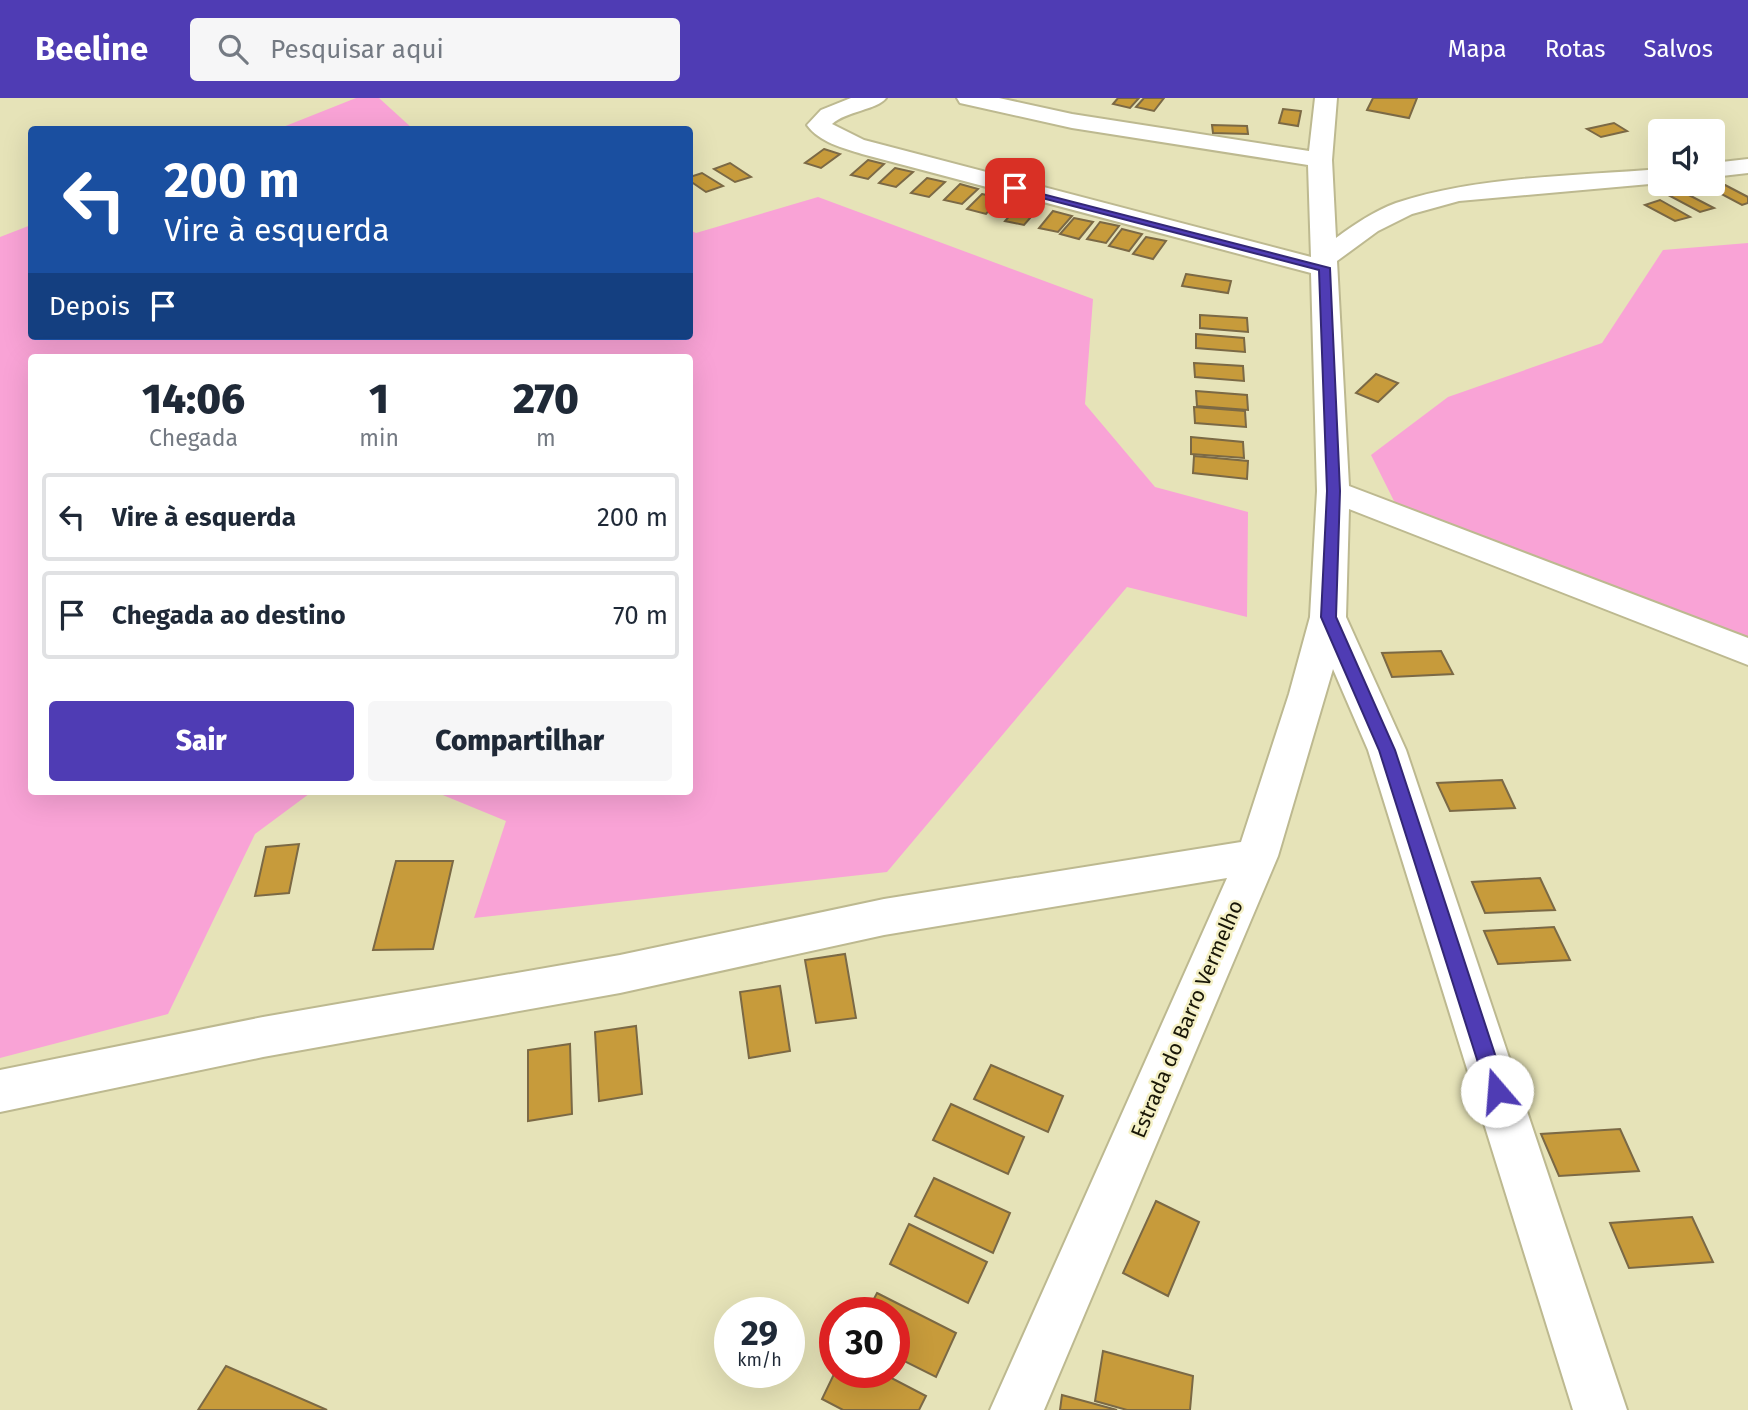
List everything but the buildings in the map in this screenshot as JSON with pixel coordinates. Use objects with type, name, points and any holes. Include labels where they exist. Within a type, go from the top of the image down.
[{"type":"street","points":[[875,98],[835,111],[822,118],[819,125],[826,132],[851,142],[989,181],[1325,263]]},
{"type":"street","points":[[968,98],[1072,121],[1321,160]]},
{"type":"street","points":[[1326,98],[1321,160],[1333,491],[1328,617],[1387,750],[1600,1410]]},
{"type":"street","points":[[1725,169],[1748,166]]},
{"type":"street","points":[[1325,263],[1369,226],[1391,215],[1458,194],[1648,177]]},
{"type":"street","points":[[1333,491],[1748,652]]},
{"type":"street","name":"Estrada do Barro Vermelho","points":[[1017,1410],[1257,856],[1308,694],[1328,617]]},
{"type":"street","points":[[0,1091],[263,1037],[620,974],[884,917],[1257,856]]},
{"type":"shaded area","points":[[356,98],[379,98],[410,126],[286,126]]},
{"type":"shaded area","points":[[818,197],[1093,299],[1085,404],[1155,487],[1248,512],[1247,617],[1127,587],[887,872],[474,918],[506,821],[443,795],[693,795],[693,354],[28,354],[28,795],[308,795],[255,834],[168,1014],[0,1058],[0,237],[28,226],[28,340],[693,340],[693,232],[696,233]]},
{"type":"shaded area","points":[[1748,243],[1748,644],[1395,503],[1371,455],[1448,397],[1602,343],[1663,250]]},
{"type":"route","points":[[1015,188],[1324,268],[1333,491],[1328,617],[1387,750],[1497,1091]]}]
